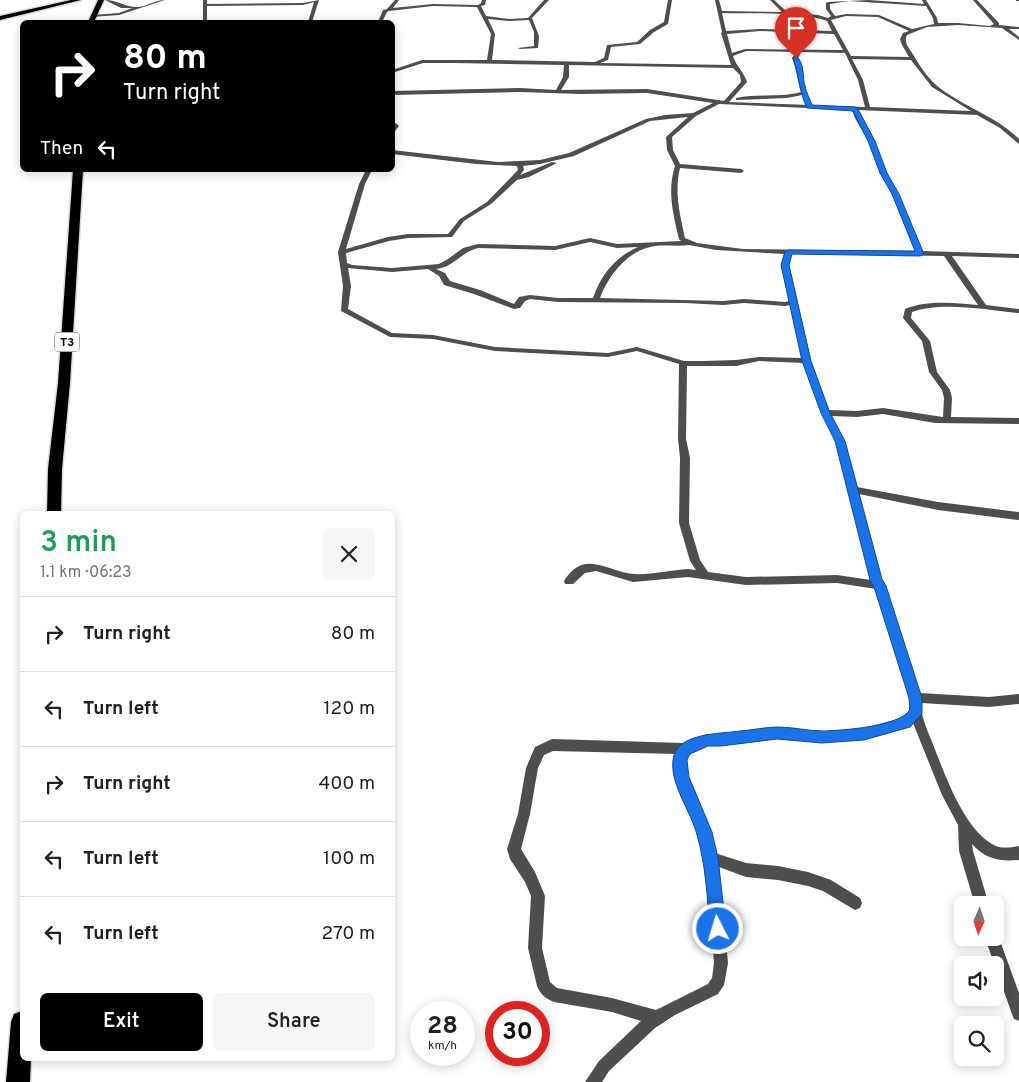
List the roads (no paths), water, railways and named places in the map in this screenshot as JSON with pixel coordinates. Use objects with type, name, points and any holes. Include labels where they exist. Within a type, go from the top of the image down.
[{"type":"highway","points":[[92,19],[102,0]]},
{"type":"highway","name":"T3","points":[[54,511],[55,470],[64,383],[78,172]]},
{"type":"highway","points":[[18,1082],[20,1052]]},
{"type":"main road","points":[[0,18],[78,0]]},
{"type":"street","points":[[102,0],[123,7],[136,7]]},
{"type":"street","points":[[92,19],[115,15],[163,0]]},
{"type":"street","points":[[205,20],[205,2],[303,4],[317,0]]},
{"type":"street","points":[[311,20],[317,0]]},
{"type":"street","points":[[381,20],[385,11],[389,10],[397,0]]},
{"type":"street","points":[[389,10],[433,5],[479,6],[483,4],[484,0]]},
{"type":"street","points":[[530,19],[534,10],[547,0]]},
{"type":"street","points":[[593,63],[606,59],[609,46],[638,43],[663,24],[666,21],[670,0]]},
{"type":"street","points":[[717,0],[721,12],[723,34],[734,67],[742,74],[744,82],[724,102]]},
{"type":"street","points":[[772,0],[786,14]]},
{"type":"street","points":[[976,0],[997,22],[994,26]]},
{"type":"street","points":[[868,109],[865,87],[837,33],[829,24],[831,17],[828,4],[834,1],[925,2],[933,14],[936,24]]},
{"type":"street","points":[[479,6],[493,34],[489,61]]},
{"type":"street","points":[[721,12],[831,17],[846,15],[879,16],[911,30]]},
{"type":"street","points":[[485,17],[509,20],[530,19]]},
{"type":"street","points":[[520,48],[534,48],[538,43],[534,25],[530,19]]},
{"type":"street","points":[[1019,28],[924,25],[905,34],[903,40],[913,59],[933,85],[944,94],[1001,125],[1019,142]]},
{"type":"street","points":[[1004,27],[1019,39]]},
{"type":"street","points":[[723,34],[760,30],[837,33]]},
{"type":"street","points":[[730,55],[750,50],[800,51],[913,59]]},
{"type":"street","points":[[800,51],[796,58],[800,70],[801,84],[810,107]]},
{"type":"street","points":[[395,71],[422,62],[489,61],[734,67]]},
{"type":"street","points":[[558,91],[566,77],[567,63]]},
{"type":"street","points":[[395,93],[520,90],[646,91],[724,102],[981,113]]},
{"type":"street","points":[[668,129],[724,102],[754,96],[787,98],[804,93]]},
{"type":"street","points":[[937,110],[943,104],[944,94]]},
{"type":"street","points":[[855,109],[871,141],[883,173],[895,194],[920,254]]},
{"type":"street","points":[[515,178],[527,176],[631,126],[650,120],[694,115]]},
{"type":"street","points":[[668,117],[670,150],[678,166],[675,176],[674,202],[682,239],[687,243]]},
{"type":"street","points":[[395,152],[432,158],[520,164],[562,158]]},
{"type":"street","points":[[342,252],[388,238],[450,236],[462,220],[489,203],[515,178],[521,170],[520,164]]},
{"type":"street","points":[[678,166],[741,171]]},
{"type":"street","points":[[368,172],[362,184],[342,252],[347,286],[344,309],[390,335],[458,341],[495,349],[562,353],[608,355],[637,349],[683,362],[717,364],[759,358],[807,361]]},
{"type":"street","points":[[344,264],[352,267],[392,270],[429,267],[448,263],[465,250],[478,246],[555,248],[590,240],[611,245],[687,243],[788,252],[1019,256]]},
{"type":"street","points":[[596,299],[599,287],[609,272],[627,255],[649,245]]},
{"type":"street","points":[[788,252],[785,265],[807,361],[826,413],[840,441],[876,580],[880,586],[915,698],[915,714],[964,826],[981,845],[994,853],[1007,855],[1019,853]]},
{"type":"street","points":[[947,255],[984,308]]},
{"type":"street","points":[[429,267],[442,275],[447,283],[477,292],[511,306],[517,306],[522,300],[530,298],[685,300],[723,304],[744,301],[785,304],[793,302]]},
{"type":"street","points":[[947,420],[948,398],[946,390],[933,372],[926,341],[907,318],[908,311],[914,308],[932,306],[984,308],[1019,312]]},
{"type":"street","points":[[683,362],[684,523],[695,560],[705,575]]},
{"type":"street","points":[[826,413],[857,414],[883,411],[947,420],[1019,421]]},
{"type":"street","points":[[853,490],[938,506],[1019,516]]},
{"type":"street","points":[[568,581],[582,569],[596,567],[633,578],[680,574],[705,575],[746,581],[837,579],[880,586]]},
{"type":"street","points":[[915,698],[989,702],[1019,699]]},
{"type":"street","points":[[657,1018],[612,1005],[554,995],[544,986],[535,948],[538,896],[530,877],[515,854],[514,849],[524,814],[532,768],[539,751],[552,745],[685,749],[707,739],[721,740],[777,733],[822,737],[864,734],[905,723],[915,714]]},
{"type":"street","points":[[593,1082],[604,1066],[657,1018],[712,989],[719,980],[721,963],[714,877],[704,832],[682,777],[680,759],[685,749]]},
{"type":"street","points":[[964,826],[966,851],[979,896]]},
{"type":"street","points":[[711,858],[746,870],[778,873],[808,879],[826,885],[855,903]]},
{"type":"street","points":[[995,946],[1019,1014]]}]
